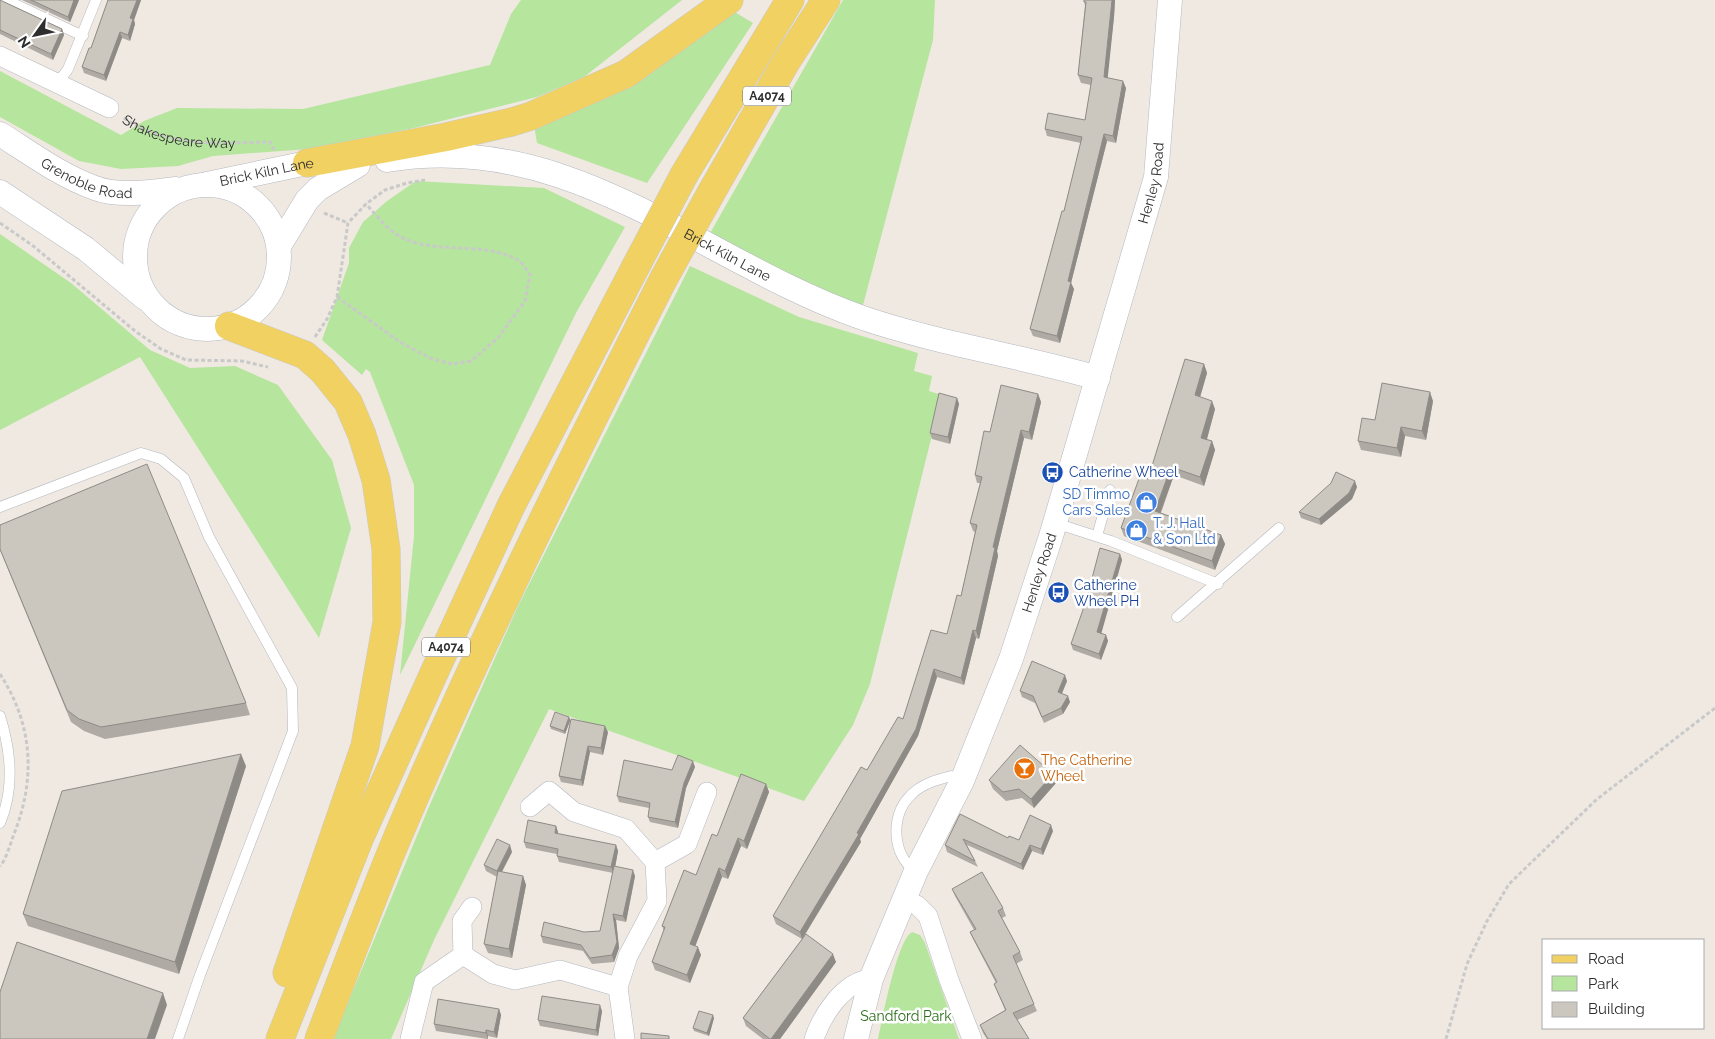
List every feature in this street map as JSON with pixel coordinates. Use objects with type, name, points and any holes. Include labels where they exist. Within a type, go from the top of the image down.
[{"type":"main road","points":[[307,163],[455,135],[531,116],[626,74],[729,0]]},
{"type":"main road","name":"A4074","points":[[280,1039],[360,836],[511,506],[684,175],[790,0]]},
{"type":"main road","name":"A4074","points":[[319,1039],[398,837],[539,525],[664,280],[711,193],[786,62],[826,0]]},
{"type":"main road","points":[[229,326],[305,355],[323,371],[348,402],[362,435],[376,480],[386,549],[387,622],[365,746],[278,1000],[269,1039]]},
{"type":"street","name":"Henley Road","points":[[856,1039],[871,979],[916,871],[962,781],[1011,659],[1098,378],[1156,177],[1170,0]]},
{"type":"street","name":"Shakespeare Way","points":[[0,56],[109,108]]},
{"type":"street","name":"Grenoble Road","points":[[0,134],[66,174],[96,189],[141,194],[181,188]]},
{"type":"street","name":"Brick Kiln Lane","points":[[207,184],[307,163],[358,165],[408,157],[441,155],[480,159],[560,174],[611,194],[816,298],[864,318],[1098,378]]},
{"type":"street","name":"Brick Kiln Lane","points":[[279,246],[306,200],[318,189],[358,165]]},
{"type":"street","points":[[0,192],[86,250],[151,302],[166,317],[186,326],[208,330],[229,326],[252,314],[269,295],[278,271],[279,246],[271,221],[254,201],[232,188],[207,184],[181,188],[158,203],[142,225],[134,251],[138,278],[151,302]]},
{"type":"street","points":[[530,806],[549,791],[574,812],[626,829],[655,862],[657,902],[628,956],[618,987],[625,1039]]},
{"type":"street","points":[[655,862],[687,844],[707,792]]},
{"type":"street","points":[[904,900],[917,905],[928,916],[949,980],[972,1039]]},
{"type":"street","points":[[463,955],[462,921],[472,907]]},
{"type":"street","points":[[463,955],[493,974],[515,980],[560,970],[618,987]]},
{"type":"street","points":[[410,1039],[424,982],[463,955]]},
{"type":"street","points":[[814,1039],[821,1021],[837,1000],[860,980],[871,979]]},
{"type":"lane","points":[[6,0],[83,36]]},
{"type":"lane","points":[[53,81],[63,76],[68,69],[96,0]]},
{"type":"lane","points":[[0,507],[141,453],[161,459],[184,478],[209,537],[292,688],[293,731],[203,966],[178,1039]]},
{"type":"lane","points":[[1097,536],[1110,490]]},
{"type":"lane","points":[[1054,523],[1097,536],[1218,584]]},
{"type":"lane","points":[[1178,617],[1218,584],[1279,528]]},
{"type":"lane","points":[[0,716],[8,748],[10,779],[6,808],[0,823]]},
{"type":"lane","points":[[916,871],[904,861],[896,842],[900,812],[908,797],[920,787],[951,776],[962,781]]},
{"type":"path","name":"Shakespeare Way","points":[[109,108],[131,123],[161,136],[203,144],[270,142],[277,155]]},
{"type":"path","points":[[305,355],[327,320],[337,297],[348,224],[366,204],[385,190],[407,183],[431,180]]},
{"type":"path","points":[[337,297],[400,342],[430,358],[452,364],[471,361],[498,338],[525,301],[530,276],[520,261],[486,250],[426,244],[400,236],[381,221],[366,204]]},
{"type":"path","points":[[1446,1039],[1467,964],[1486,921],[1509,884],[1596,800],[1715,708]]},
{"type":"green space","points":[[521,0],[682,0],[584,77],[537,97],[414,128],[309,149],[213,156],[178,166],[121,169],[79,161],[0,117],[0,71],[121,135],[144,121],[177,108],[303,109],[490,65],[511,14]]},
{"type":"green space","points":[[843,0],[935,0],[933,40],[862,309],[709,235]]},
{"type":"green space","points":[[728,8],[753,23],[647,183],[537,143],[534,125]]},
{"type":"green space","points":[[416,181],[544,188],[625,227],[576,313],[400,675],[414,536],[414,485],[370,372],[366,369],[362,375],[322,340],[349,263],[349,248],[363,222],[387,201]]},
{"type":"green space","points":[[0,234],[71,283],[150,350],[190,368],[235,366],[278,385],[332,460],[351,528],[319,638],[140,357],[0,430]]},
{"type":"green space","points":[[690,266],[799,317],[918,353],[914,371],[932,376],[929,391],[942,395],[870,684],[853,725],[804,801],[549,709],[434,940],[391,1039],[333,1039],[428,809],[518,606]]},
{"type":"green space","name":"Sandford Park","points":[[912,932],[920,935],[925,943],[959,1039],[878,1039],[896,964],[906,938]]},
{"type":"building","points":[[0,0],[62,29],[51,54],[0,30]]},
{"type":"building","points":[[31,0],[74,0],[68,17]]},
{"type":"building","points":[[108,0],[137,0],[130,18],[133,19],[128,35],[120,32],[104,75],[82,67],[89,48],[91,48]]},
{"type":"building","points":[[1084,0],[1112,0],[1104,77],[1123,81],[1113,136],[1104,134],[1068,281],[1071,282],[1057,336],[1030,329],[1062,211],[1064,211],[1082,137],[1045,129],[1048,113],[1085,120],[1092,78],[1078,75],[1086,2]]},
{"type":"building","points":[[1185,359],[1204,364],[1195,395],[1212,401],[1201,438],[1212,441],[1200,477],[1171,467],[1155,511],[1221,535],[1212,561],[1121,528],[1140,476],[1148,479]]},
{"type":"building","points":[[1382,383],[1430,392],[1422,431],[1401,427],[1397,448],[1358,441],[1362,418],[1375,420]]},
{"type":"building","points":[[1001,385],[1038,394],[1029,432],[1021,430],[993,547],[995,548],[976,631],[973,630],[961,678],[934,669],[916,729],[857,833],[859,834],[800,932],[773,916],[861,767],[867,770],[898,717],[903,719],[931,630],[947,634],[957,595],[961,596],[977,525],[970,523],[982,477],[975,475],[984,431],[990,432]]},
{"type":"building","points":[[939,393],[957,398],[948,437],[930,433]]},
{"type":"building","points":[[147,464],[246,703],[101,727],[79,719],[67,710],[0,549],[0,525]]},
{"type":"building","points":[[1336,472],[1355,481],[1349,493],[1319,519],[1299,512],[1331,483]]},
{"type":"building","points":[[1100,548],[1120,554],[1097,632],[1106,635],[1099,654],[1071,644],[1086,601]]},
{"type":"building","points":[[1032,661],[1065,675],[1058,692],[1068,696],[1061,708],[1042,717],[1033,696],[1020,691]]},
{"type":"building","points":[[555,712],[569,717],[564,731],[550,726]]},
{"type":"building","points":[[571,719],[605,726],[601,748],[588,746],[581,780],[559,776]]},
{"type":"building","name":"The Catherine Wheel","points":[[1020,745],[1053,774],[1031,799],[1019,789],[1003,792],[989,780]]},
{"type":"building","points":[[241,754],[175,962],[23,914],[62,791]]},
{"type":"building","points":[[678,755],[693,761],[684,783],[675,822],[648,817],[650,803],[617,796],[624,760],[672,770]]},
{"type":"building","points":[[741,774],[766,784],[744,841],[738,838],[725,871],[719,868],[690,944],[698,947],[687,975],[652,962],[665,927],[662,926],[684,870],[696,875],[712,834],[717,836]]},
{"type":"building","points":[[960,814],[1008,838],[1009,836],[1019,840],[1030,815],[1051,825],[1041,849],[1030,845],[1021,864],[963,839],[975,861],[945,845]]},
{"type":"building","points":[[528,820],[556,826],[555,833],[616,845],[611,867],[557,856],[558,849],[524,842]]},
{"type":"building","points":[[497,839],[510,845],[497,871],[484,865]]},
{"type":"building","points":[[614,866],[633,870],[623,916],[613,914],[617,942],[612,955],[590,958],[581,945],[541,936],[544,922],[584,932],[600,931]]},
{"type":"building","points":[[498,871],[523,876],[509,949],[484,944]]},
{"type":"building","points":[[982,872],[1003,908],[998,911],[1020,952],[1013,956],[1034,1004],[1013,1013],[1029,1039],[988,1039],[980,1025],[1006,1010],[994,984],[997,982],[970,932],[976,929],[952,889]]},
{"type":"building","points":[[806,934],[833,954],[770,1039],[743,1018]]},
{"type":"building","points":[[17,942],[163,993],[147,1039],[0,1039],[0,992]]},
{"type":"building","points":[[542,996],[600,1005],[596,1030],[538,1020]]},
{"type":"building","points":[[438,999],[499,1009],[494,1032],[486,1030],[486,1033],[434,1024]]},
{"type":"building","points":[[699,1011],[713,1015],[707,1033],[693,1028]]},
{"type":"building","points":[[641,1033],[669,1036],[669,1039],[641,1039]]},
{"type":"place","name":"Catherine Wheel","points":[[1053,472]]},
{"type":"place","name":"SD Timmo Cars Sales","points":[[1146,502]]},
{"type":"place","name":"T. J. Hall & Son Ltd","points":[[1137,531]]},
{"type":"place","name":"Catherine Wheel PH","points":[[1058,593]]},
{"type":"place","name":"The Catherine Wheel","points":[[1025,768]]}]
